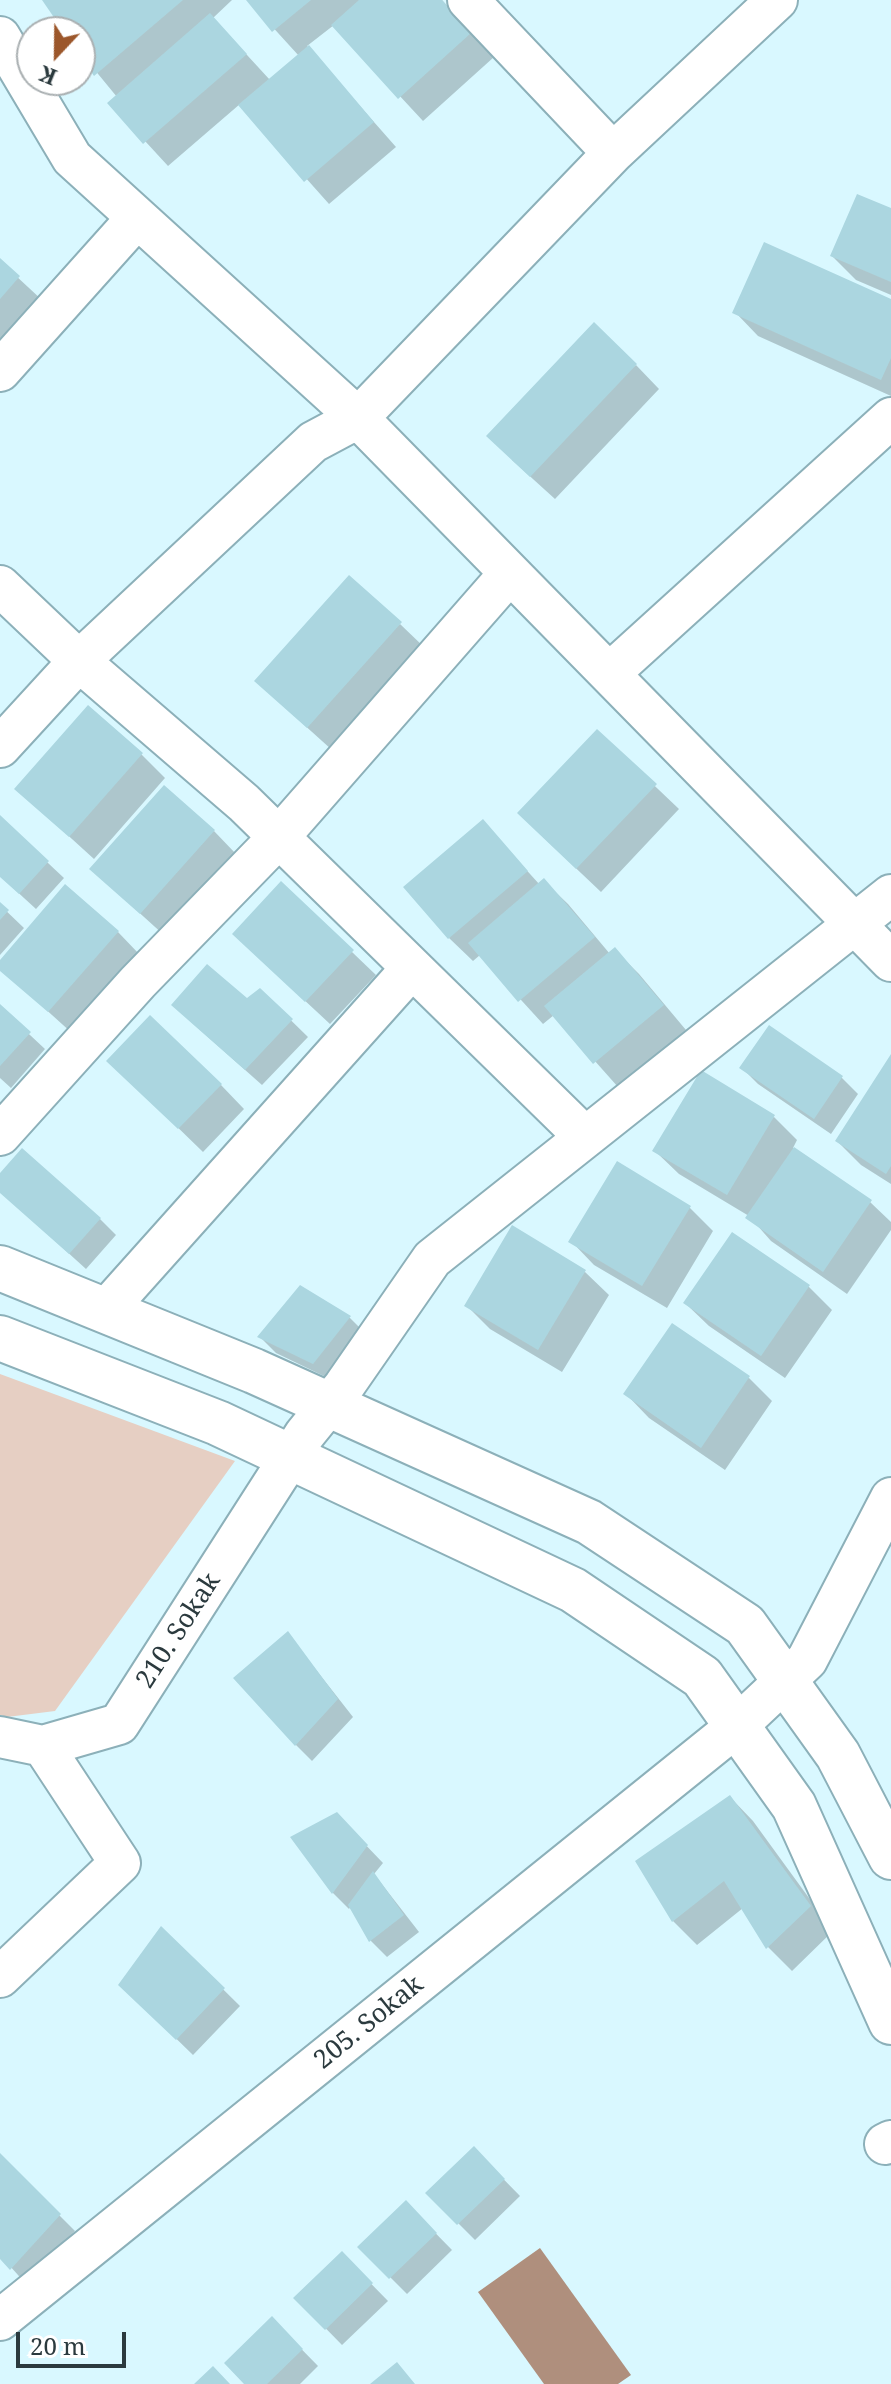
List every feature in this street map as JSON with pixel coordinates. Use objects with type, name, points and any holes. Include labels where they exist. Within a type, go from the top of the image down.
[{"type":"main road","points":[[0,1268],[105,1311],[573,1590],[702,1677],[794,1806],[891,2022]]},
{"type":"main road","points":[[0,1338],[218,1423],[308,1432],[589,1522],[745,1625],[838,1755],[891,1857]]},
{"type":"street","points":[[468,0],[613,153]]},
{"type":"street","points":[[0,747],[79,661],[313,442],[358,418],[613,153],[777,0]]},
{"type":"street","points":[[6,60],[72,158],[358,418],[611,672],[891,961]]},
{"type":"street","points":[[0,371],[137,218]]},
{"type":"street","points":[[611,672],[891,418]]},
{"type":"street","points":[[0,1135],[138,982],[278,838],[510,573]]},
{"type":"street","points":[[0,586],[79,661],[278,838],[584,1136]]},
{"type":"street","name":"210. Sokak","points":[[0,1737],[43,1746],[119,1724],[308,1432],[432,1259],[584,1136],[856,926],[891,895]]},
{"type":"street","points":[[105,1311],[412,968]]},
{"type":"street","name":"205. Sokak","points":[[0,2320],[737,1726],[807,1660],[891,1498]]},
{"type":"street","points":[[0,1977],[120,1863],[43,1746]]},
{"type":"shaded area","points":[[0,1374],[235,1461],[55,1711],[7,1717],[0,1715]]},
{"type":"shaded area","points":[[540,2248],[631,2375],[618,2384],[544,2384],[478,2292]]},
{"type":"building","points":[[42,0],[183,0],[96,74],[96,16],[53,16]]},
{"type":"building","points":[[246,0],[311,0],[272,32]]},
{"type":"building","points":[[359,0],[442,0],[471,33],[398,99],[331,25]]},
{"type":"building","points":[[210,13],[247,54],[143,144],[107,103]]},
{"type":"building","points":[[309,45],[374,122],[304,182],[238,105]]},
{"type":"building","points":[[857,194],[891,208],[891,282],[830,256]]},
{"type":"building","points":[[764,242],[891,299],[891,358],[881,380],[732,313]]},
{"type":"building","points":[[0,258],[20,276],[0,299]]},
{"type":"building","points":[[594,322],[637,364],[530,477],[486,436]]},
{"type":"building","points":[[349,575],[402,622],[307,728],[254,681]]},
{"type":"building","points":[[88,705],[143,753],[69,837],[14,789]]},
{"type":"building","points":[[597,729],[657,784],[576,869],[517,813]]},
{"type":"building","points":[[164,785],[215,830],[140,914],[89,869]]},
{"type":"building","points":[[0,815],[49,861],[19,894],[0,877]]},
{"type":"building","points":[[483,819],[528,871],[448,939],[403,887]]},
{"type":"building","points":[[544,878],[595,937],[518,1002],[468,943]]},
{"type":"building","points":[[281,881],[354,950],[305,1002],[232,934]]},
{"type":"building","points":[[65,884],[119,931],[48,1012],[0,971],[0,960]]},
{"type":"building","points":[[0,902],[9,910],[0,920]]},
{"type":"building","points":[[615,947],[664,1005],[593,1064],[544,1006]]},
{"type":"building","points":[[207,964],[247,998],[260,988],[293,1019],[245,1070],[171,1005]]},
{"type":"building","points":[[0,1004],[31,1032],[0,1066]]},
{"type":"building","points":[[150,1015],[222,1084],[178,1129],[106,1061]]},
{"type":"building","points":[[769,1025],[843,1076],[814,1119],[739,1068]]},
{"type":"building","points":[[891,1054],[891,1166],[886,1174],[835,1141]]},
{"type":"building","points":[[701,1070],[775,1115],[727,1195],[652,1151]]},
{"type":"building","points":[[794,1147],[872,1200],[823,1272],[745,1218]]},
{"type":"building","points":[[22,1148],[101,1218],[69,1254],[0,1193],[0,1173]]},
{"type":"building","points":[[617,1161],[691,1206],[642,1286],[568,1242]]},
{"type":"building","points":[[512,1225],[586,1270],[538,1350],[464,1306]]},
{"type":"building","points":[[732,1232],[810,1285],[761,1356],[683,1303]]},
{"type":"building","points":[[300,1285],[351,1316],[313,1364],[257,1337]]},
{"type":"building","points":[[672,1323],[750,1376],[701,1448],[623,1394]]},
{"type":"building","points":[[288,1631],[338,1699],[295,1746],[233,1678]]},
{"type":"building","points":[[730,1795],[811,1906],[766,1949],[724,1881],[672,1922],[635,1861]]},
{"type":"building","points":[[337,1812],[368,1845],[332,1894],[290,1837]]},
{"type":"building","points":[[373,1871],[404,1915],[369,1942],[348,1905]]},
{"type":"building","points":[[161,1926],[225,1988],[176,2040],[118,1985]]},
{"type":"building","points":[[474,2146],[505,2179],[457,2225],[425,2193]]},
{"type":"building","points":[[0,2153],[61,2214],[10,2270],[0,2259]]},
{"type":"building","points":[[406,2200],[437,2233],[389,2279],[357,2247]]},
{"type":"building","points":[[342,2251],[373,2283],[325,2330],[293,2298]]},
{"type":"building","points":[[272,2316],[303,2349],[267,2384],[244,2384],[224,2363]]},
{"type":"building","points":[[397,2362],[415,2384],[370,2384]]},
{"type":"building","points":[[213,2366],[230,2384],[194,2384]]}]
